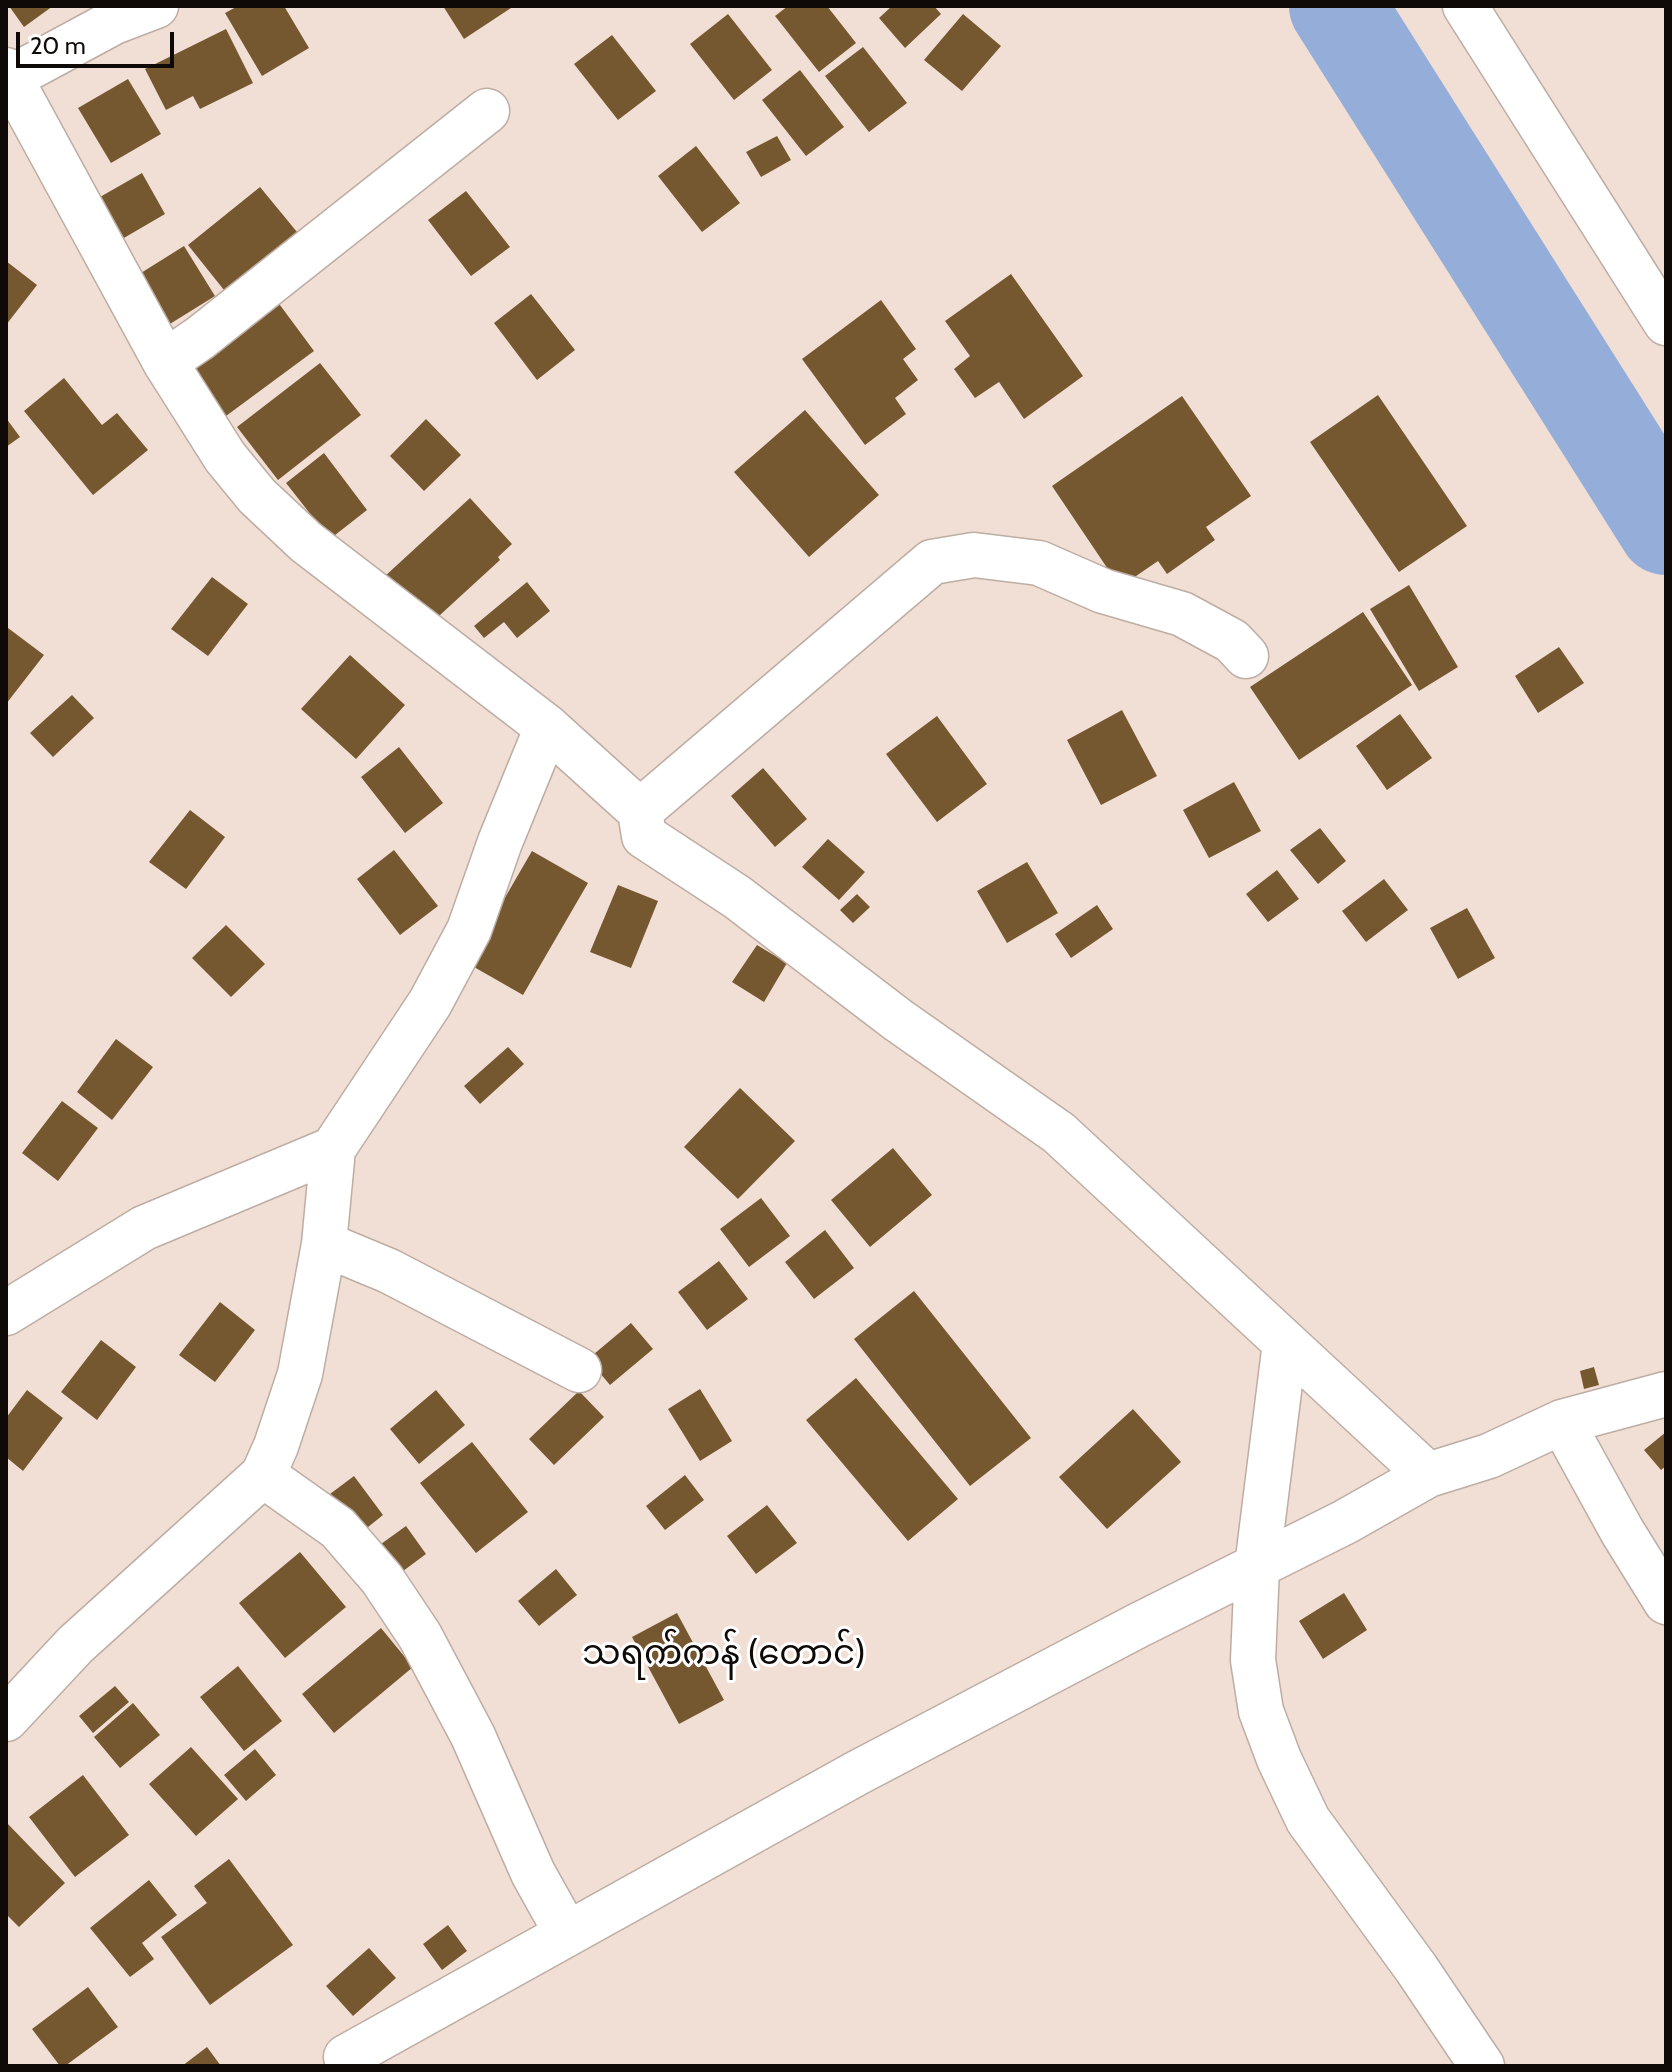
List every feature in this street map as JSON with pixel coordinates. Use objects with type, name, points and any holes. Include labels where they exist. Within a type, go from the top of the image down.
[{"type":"street","points":[[156,6],[114,22],[8,74],[165,362],[225,457],[257,496],[306,542],[547,727],[640,811],[644,836],[737,897],[898,1020],[1059,1133],[1428,1475]]},
{"type":"street","points":[[1465,6],[1666,323]]},
{"type":"street","points":[[165,362],[200,338],[487,111]]},
{"type":"street","points":[[640,811],[932,562],[974,555],[1039,563],[1103,591],[1182,614],[1232,641],[1246,656]]},
{"type":"street","points":[[6,1719],[75,1645],[263,1475],[300,1374],[324,1244],[333,1149],[430,1003],[469,930],[500,842],[547,727]]},
{"type":"street","points":[[6,1313],[144,1228],[333,1149]]},
{"type":"street","points":[[324,1244],[389,1271],[579,1370]]},
{"type":"street","points":[[1285,1343],[1257,1567],[1253,1660],[1261,1711],[1279,1759],[1308,1820],[1416,1968],[1482,2066]]},
{"type":"street","points":[[346,2057],[857,1773],[1137,1626],[1257,1567],[1428,1475],[1489,1456],[1562,1422],[1666,1394]]},
{"type":"street","points":[[1562,1422],[1622,1531],[1666,1602]]},
{"type":"street","points":[[263,1475],[338,1528],[382,1579],[420,1636],[473,1736],[533,1873],[567,1934]]},
{"type":"building","points":[[9,6],[53,6],[24,27]]},
{"type":"building","points":[[238,6],[284,6],[309,48],[262,76],[225,13]]},
{"type":"building","points":[[443,6],[514,6],[464,39]]},
{"type":"building","points":[[788,6],[827,6],[856,43],[819,72],[775,16]]},
{"type":"building","points":[[892,6],[934,6],[941,14],[905,48],[879,18]]},
{"type":"building","points":[[728,14],[772,70],[734,100],[690,44]]},
{"type":"building","points":[[963,14],[1001,46],[962,91],[924,60]]},
{"type":"building","points":[[226,29],[253,83],[200,109],[193,96],[166,110],[145,69]]},
{"type":"building","points":[[612,35],[656,91],[618,120],[574,64]]},
{"type":"building","points":[[863,47],[907,103],[869,132],[825,76]]},
{"type":"building","points":[[800,70],[844,127],[806,156],[762,100]]},
{"type":"building","points":[[128,79],[161,134],[111,163],[78,108]]},
{"type":"building","points":[[777,136],[791,160],[761,177],[746,152]]},
{"type":"building","points":[[696,146],[740,203],[702,232],[658,176]]},
{"type":"building","points":[[142,173],[165,214],[117,242],[93,201]]},
{"type":"building","points":[[260,187],[297,232],[224,290],[188,245]]},
{"type":"building","points":[[466,191],[510,247],[471,276],[428,220]]},
{"type":"building","points":[[184,246],[215,296],[165,327],[133,278]]},
{"type":"building","points":[[6,261],[37,285],[6,325]]},
{"type":"building","points":[[1011,274],[1083,376],[1024,419],[999,382],[975,398],[954,369],[970,356],[945,321]]},
{"type":"building","points":[[531,294],[575,350],[537,380],[494,323]]},
{"type":"building","points":[[881,300],[916,349],[903,359],[918,380],[895,398],[906,414],[865,445],[802,359]]},
{"type":"building","points":[[277,301],[314,351],[226,416],[189,365]]},
{"type":"building","points":[[320,363],[361,415],[278,480],[237,427]]},
{"type":"building","points":[[64,378],[102,425],[117,413],[148,450],[93,495],[24,411]]},
{"type":"building","points":[[1378,395],[1467,526],[1399,572],[1310,442]]},
{"type":"building","points":[[1182,396],[1251,496],[1206,527],[1215,540],[1167,574],[1158,561],[1120,587],[1052,486]]},
{"type":"building","points":[[805,410],[879,495],[809,557],[734,472]]},
{"type":"building","points":[[6,418],[20,437],[6,447]]},
{"type":"building","points":[[426,419],[461,455],[424,491],[390,456]]},
{"type":"building","points":[[324,453],[367,510],[330,539],[286,483]]},
{"type":"building","points":[[470,498],[512,544],[498,557],[500,560],[428,626],[384,577]]},
{"type":"building","points":[[212,577],[248,604],[208,656],[171,629]]},
{"type":"building","points":[[527,582],[550,611],[517,638],[504,622],[484,638],[474,626]]},
{"type":"building","points":[[1409,585],[1458,667],[1419,691],[1370,609]]},
{"type":"building","points":[[1363,612],[1412,685],[1299,760],[1250,687]]},
{"type":"building","points":[[8,628],[44,655],[6,704],[6,630]]},
{"type":"building","points":[[1559,647],[1584,683],[1538,713],[1515,676]]},
{"type":"building","points":[[350,655],[405,705],[356,759],[301,709]]},
{"type":"building","points":[[72,695],[94,718],[53,757],[30,733]]},
{"type":"building","points":[[1122,710],[1157,776],[1101,805],[1067,740]]},
{"type":"building","points":[[1400,714],[1432,758],[1387,790],[1356,746]]},
{"type":"building","points":[[937,716],[987,784],[937,822],[886,754]]},
{"type":"building","points":[[399,747],[443,803],[405,833],[361,777]]},
{"type":"building","points":[[763,768],[807,819],[775,847],[731,796]]},
{"type":"building","points":[[1234,782],[1261,831],[1209,858],[1183,810]]},
{"type":"building","points":[[190,810],[225,837],[186,889],[149,862]]},
{"type":"building","points":[[1320,828],[1346,861],[1318,884],[1290,850]]},
{"type":"building","points":[[828,839],[865,872],[839,900],[802,867]]},
{"type":"building","points":[[394,850],[438,906],[400,935],[357,879]]},
{"type":"building","points":[[532,851],[588,883],[523,995],[467,963]]},
{"type":"building","points":[[1027,862],[1058,913],[1007,943],[977,891]]},
{"type":"building","points":[[1277,870],[1299,899],[1268,922],[1246,894]]},
{"type":"building","points":[[1384,879],[1408,910],[1366,942],[1342,911]]},
{"type":"building","points":[[618,885],[658,901],[631,968],[590,952]]},
{"type":"building","points":[[857,894],[870,907],[853,923],[840,910]]},
{"type":"building","points":[[1097,905],[1113,929],[1071,958],[1055,934]]},
{"type":"building","points":[[1467,908],[1495,958],[1458,979],[1430,928]]},
{"type":"building","points":[[226,925],[265,964],[231,997],[192,958]]},
{"type":"building","points":[[757,945],[787,963],[764,1002],[732,982]]},
{"type":"building","points":[[116,1039],[153,1067],[112,1120],[77,1092]]},
{"type":"building","points":[[508,1047],[524,1064],[480,1104],[464,1086]]},
{"type":"building","points":[[740,1088],[795,1141],[738,1199],[684,1147]]},
{"type":"building","points":[[62,1101],[98,1128],[58,1181],[22,1153]]},
{"type":"building","points":[[893,1148],[932,1195],[870,1247],[831,1200]]},
{"type":"building","points":[[761,1198],[790,1236],[749,1267],[720,1229]]},
{"type":"building","points":[[825,1230],[854,1268],[814,1299],[785,1262]]},
{"type":"building","points":[[719,1261],[748,1299],[707,1330],[678,1292]]},
{"type":"building","points":[[914,1291],[1031,1438],[970,1486],[854,1339]]},
{"type":"building","points":[[220,1302],[255,1330],[215,1382],[179,1355]]},
{"type":"building","points":[[631,1323],[653,1349],[610,1385],[588,1359]]},
{"type":"building","points":[[101,1340],[136,1367],[97,1420],[61,1392]]},
{"type":"building","points":[[1594,1367],[1599,1385],[1584,1389],[1580,1371]]},
{"type":"building","points":[[856,1378],[958,1499],[908,1541],[806,1420]]},
{"type":"building","points":[[700,1389],[732,1441],[700,1461],[668,1409]]},
{"type":"building","points":[[27,1390],[63,1418],[23,1471],[6,1457],[6,1418]]},
{"type":"building","points":[[436,1390],[465,1425],[419,1464],[390,1429]]},
{"type":"building","points":[[579,1391],[604,1417],[554,1465],[529,1439]]},
{"type":"building","points":[[1133,1409],[1181,1462],[1107,1529],[1059,1477]]},
{"type":"building","points":[[1666,1432],[1666,1466],[1661,1470],[1644,1450]]},
{"type":"building","points":[[472,1442],[528,1512],[476,1553],[420,1483]]},
{"type":"building","points":[[685,1475],[704,1500],[665,1530],[646,1506]]},
{"type":"building","points":[[354,1476],[383,1515],[352,1540],[322,1500]]},
{"type":"building","points":[[767,1505],[797,1543],[756,1574],[727,1536]]},
{"type":"building","points":[[406,1526],[426,1554],[395,1577],[374,1549]]},
{"type":"building","points":[[300,1552],[346,1607],[285,1658],[239,1603]]},
{"type":"building","points":[[556,1569],[577,1595],[539,1626],[518,1601]]},
{"type":"building","points":[[1344,1593],[1367,1630],[1323,1659],[1299,1621]]},
{"type":"building","points":[[677,1613],[724,1700],[679,1724],[632,1637]]},
{"type":"building","points":[[381,1628],[413,1667],[334,1733],[302,1694]]},
{"type":"building","points":[[238,1666],[282,1721],[244,1751],[200,1697]]},
{"type":"building","points":[[115,1686],[129,1702],[93,1733],[79,1716]]},
{"type":"building","points":[[133,1703],[160,1735],[120,1768],[94,1737]]},
{"type":"building","points":[[191,1747],[238,1799],[196,1836],[149,1784]]},
{"type":"building","points":[[255,1749],[276,1775],[246,1801],[224,1775]]},
{"type":"building","points":[[83,1775],[129,1835],[75,1877],[29,1817]]},
{"type":"building","points":[[6,1822],[65,1883],[19,1927],[6,1914]]},
{"type":"building","points":[[229,1859],[293,1945],[210,2005],[161,1937],[207,1903],[194,1886]]},
{"type":"building","points":[[149,1880],[177,1915],[142,1943],[154,1959],[130,1977],[90,1928]]},
{"type":"building","points":[[448,1925],[467,1951],[442,1970],[423,1944]]},
{"type":"building","points":[[369,1948],[396,1978],[353,2016],[326,1986]]},
{"type":"building","points":[[88,1987],[118,2027],[65,2066],[60,2066],[32,2029]]},
{"type":"building","points":[[207,2047],[221,2066],[182,2066]]},
{"type":"waterway","points":[[1337,6],[1666,527]]},
{"type":"district","name":"သရက်ကန် (တောင်)","points":[[724,1654]]}]
